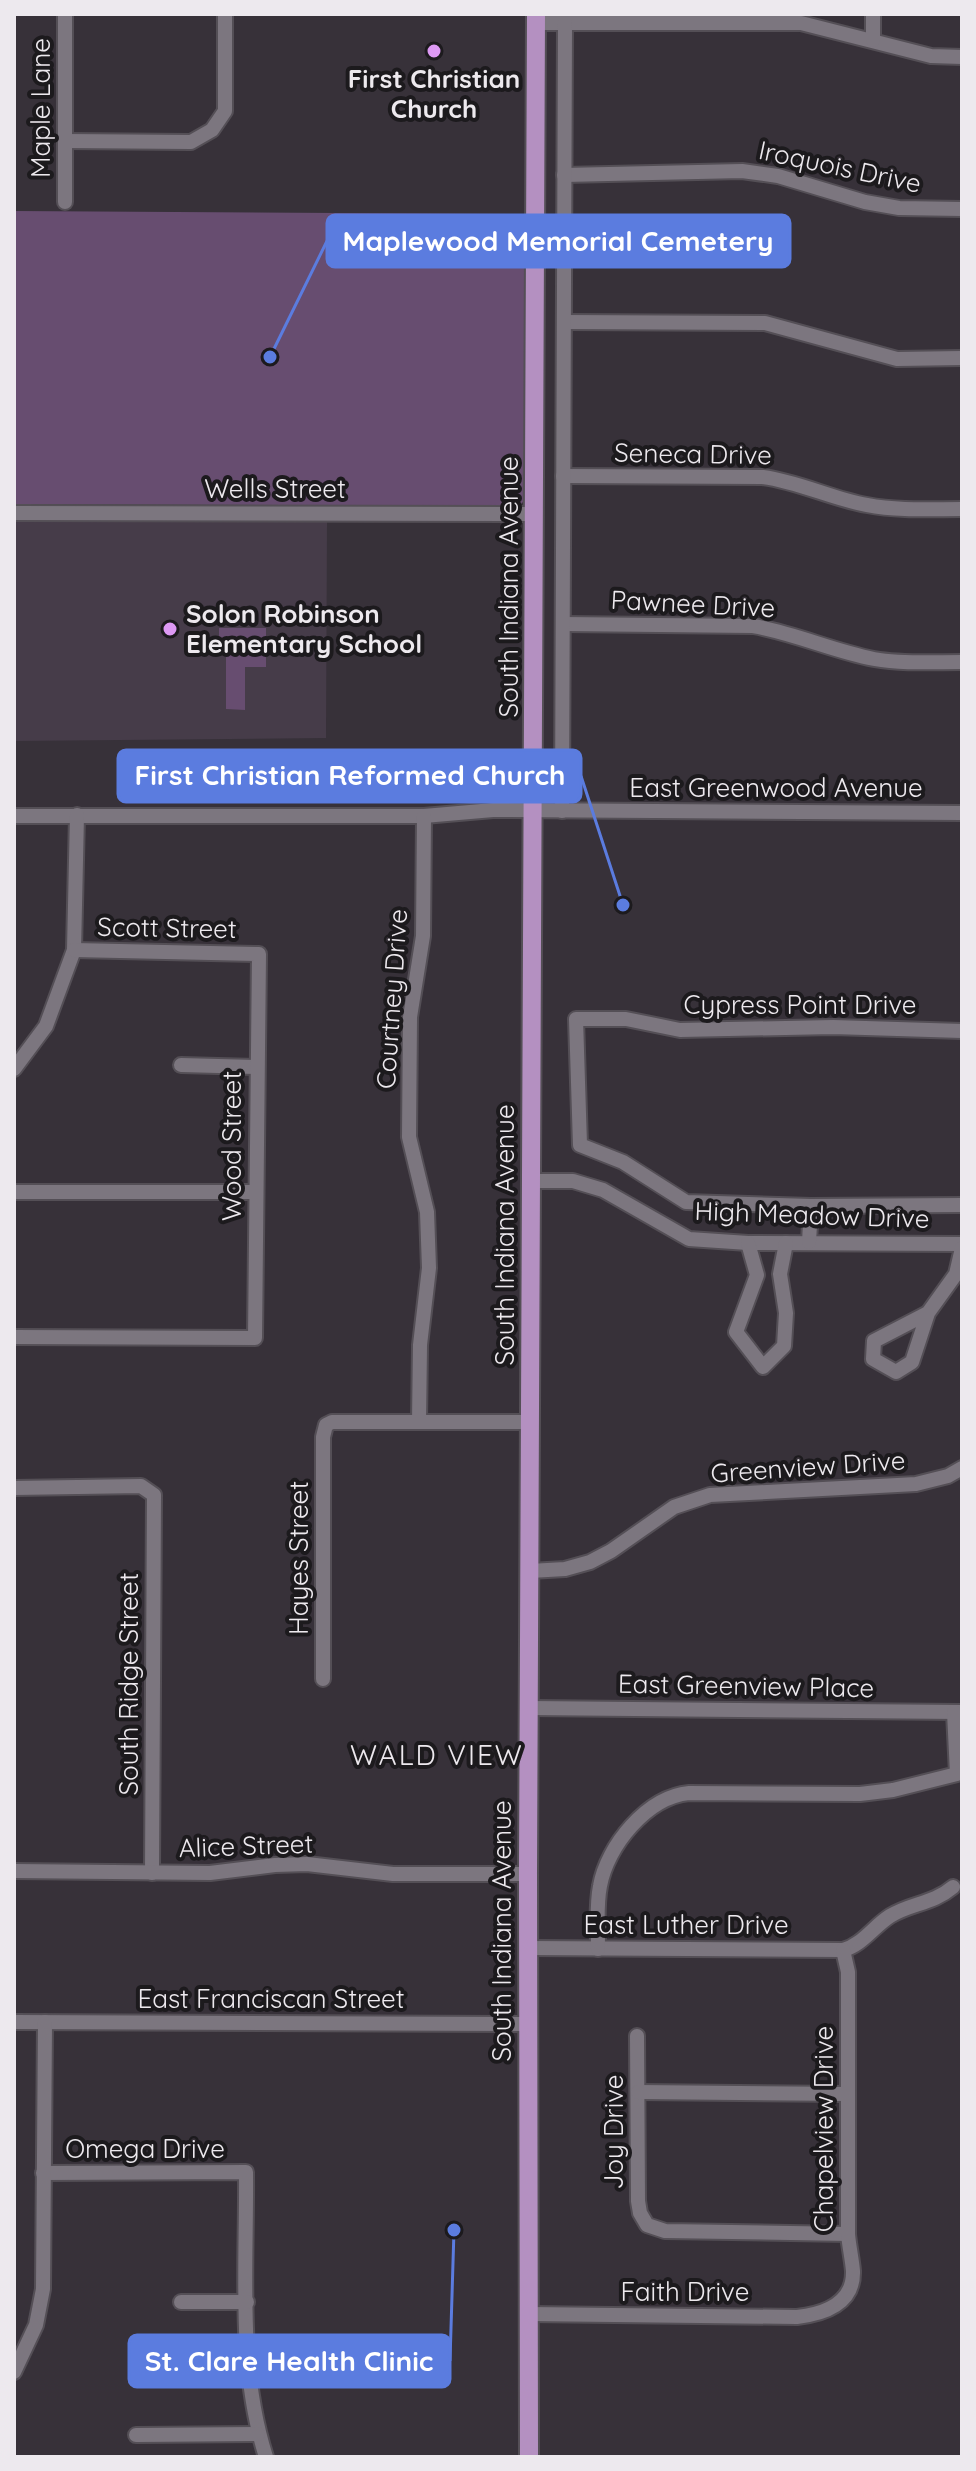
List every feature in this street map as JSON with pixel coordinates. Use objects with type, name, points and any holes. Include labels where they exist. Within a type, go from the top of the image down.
[{"type":"main road","name":"South Indiana Avenue","points":[[529,2457],[528,1874],[536,18]]},
{"type":"street","name":"Maple Lane","points":[[65,14],[65,202]]},
{"type":"street","points":[[65,141],[191,142],[212,130],[225,111],[225,14]]},
{"type":"street","points":[[873,14],[873,40]]},
{"type":"street","points":[[536,18],[565,23],[801,23],[931,56],[962,57]]},
{"type":"street","points":[[562,811],[565,23]]},
{"type":"street","name":"Iroquois Drive","points":[[564,175],[742,171],[778,176],[865,202],[899,208],[962,209]]},
{"type":"street","points":[[564,322],[765,323],[897,359],[962,358]]},
{"type":"street","points":[[535,380],[564,380]]},
{"type":"street","name":"Seneca Drive","points":[[563,476],[763,477],[788,480],[865,505],[900,509],[962,509]]},
{"type":"street","name":"Wells Street","points":[[14,513],[535,514]]},
{"type":"street","name":"Pawnee Drive","points":[[563,624],[753,626],[894,662],[962,662]]},
{"type":"street","name":"East Greenwood Avenue","points":[[14,816],[424,816],[493,810],[962,813]]},
{"type":"street","points":[[14,1069],[46,1026],[74,950],[77,815]]},
{"type":"street","name":"Courtney Drive","points":[[419,1422],[420,1345],[429,1268],[427,1212],[409,1137],[410,1017],[423,936],[424,816]]},
{"type":"street","name":"Scott Street","points":[[74,950],[259,954]]},
{"type":"street","name":"Wood Street","points":[[14,1337],[255,1338],[259,954]]},
{"type":"street","name":"Cypress Point Drive","points":[[962,1031],[833,1027],[680,1030],[626,1019],[576,1019],[580,1145],[623,1162],[686,1202],[811,1206],[962,1205]]},
{"type":"street","points":[[181,1065],[256,1067]]},
{"type":"street","name":"High Meadow Drive","points":[[531,1181],[573,1181],[603,1190],[689,1239],[748,1243],[962,1246]]},
{"type":"street","points":[[14,1192],[256,1192]]},
{"type":"street","points":[[809,1242],[811,1206]]},
{"type":"street","points":[[748,1243],[757,1275],[736,1332],[763,1367],[784,1346],[786,1313],[780,1274],[786,1243]]},
{"type":"street","points":[[928,1313],[874,1341],[873,1359],[896,1372],[912,1362],[928,1313],[956,1274],[962,1246]]},
{"type":"street","name":"Hayes Street","points":[[323,1679],[323,1437],[326,1425],[332,1422],[419,1422]]},
{"type":"street","points":[[419,1422],[531,1422]]},
{"type":"street","name":"Greenview Drive","points":[[530,1571],[565,1569],[590,1562],[674,1507],[710,1495],[916,1484],[948,1476],[962,1468]]},
{"type":"street","name":"South Ridge Street","points":[[14,1488],[141,1486],[154,1495],[152,1873]]},
{"type":"street","name":"East Greenview Place","points":[[529,1708],[958,1712]]},
{"type":"street","points":[[598,1949],[599,1894],[606,1864],[637,1819],[663,1799],[689,1793],[860,1794],[959,1776],[958,1712]]},
{"type":"street","name":"Alice Street","points":[[14,1871],[223,1872],[307,1864],[393,1874],[528,1874]]},
{"type":"street","points":[[843,1950],[856,1945],[894,1913],[929,1902],[953,1887]]},
{"type":"street","name":"East Luther Drive","points":[[528,1948],[843,1950]]},
{"type":"street","name":"Chapelview Drive","points":[[839,2303],[848,2293],[852,2277],[848,2234],[848,1972],[843,1950]]},
{"type":"street","name":"East Franciscan Street","points":[[14,2022],[528,2024]]},
{"type":"street","points":[[14,2372],[30,2341],[41,2308],[45,2022]]},
{"type":"street","name":"Joy Drive","points":[[637,2036],[638,2201],[647,2225],[665,2231],[848,2234]]},
{"type":"street","points":[[638,2092],[848,2094]]},
{"type":"street","name":"Omega Drive","points":[[43,2173],[246,2172],[247,2302]]},
{"type":"street","points":[[181,2302],[247,2302],[252,2402],[266,2457]]},
{"type":"street","name":"Faith Drive","points":[[528,2314],[797,2317],[826,2312],[839,2303]]},
{"type":"street","points":[[136,2435],[258,2434]]},
{"type":"shaded area","points":[[14,211],[525,214],[526,499],[519,506],[14,504]]},
{"type":"shaded area","name":"Solon Robinson Elementary School","points":[[14,519],[327,521],[326,738],[14,741]]},
{"type":"shaded area","points":[[219,628],[266,628],[266,667],[245,667],[245,710],[226,709],[226,645],[219,645]]},
{"type":"place","name":"First Christian Church","points":[[434,51]]},
{"type":"place","name":"Maplewood Memorial Cemetery","points":[[270,357]]},
{"type":"place","name":"Solon Robinson Elementary School","points":[[170,629]]},
{"type":"place","name":"First Christian Reformed Church","points":[[623,905]]},
{"type":"place","name":"St. Clare Health Clinic","points":[[454,2230]]},
{"type":"district","name":"WALD VIEW","points":[[437,1755]]}]
